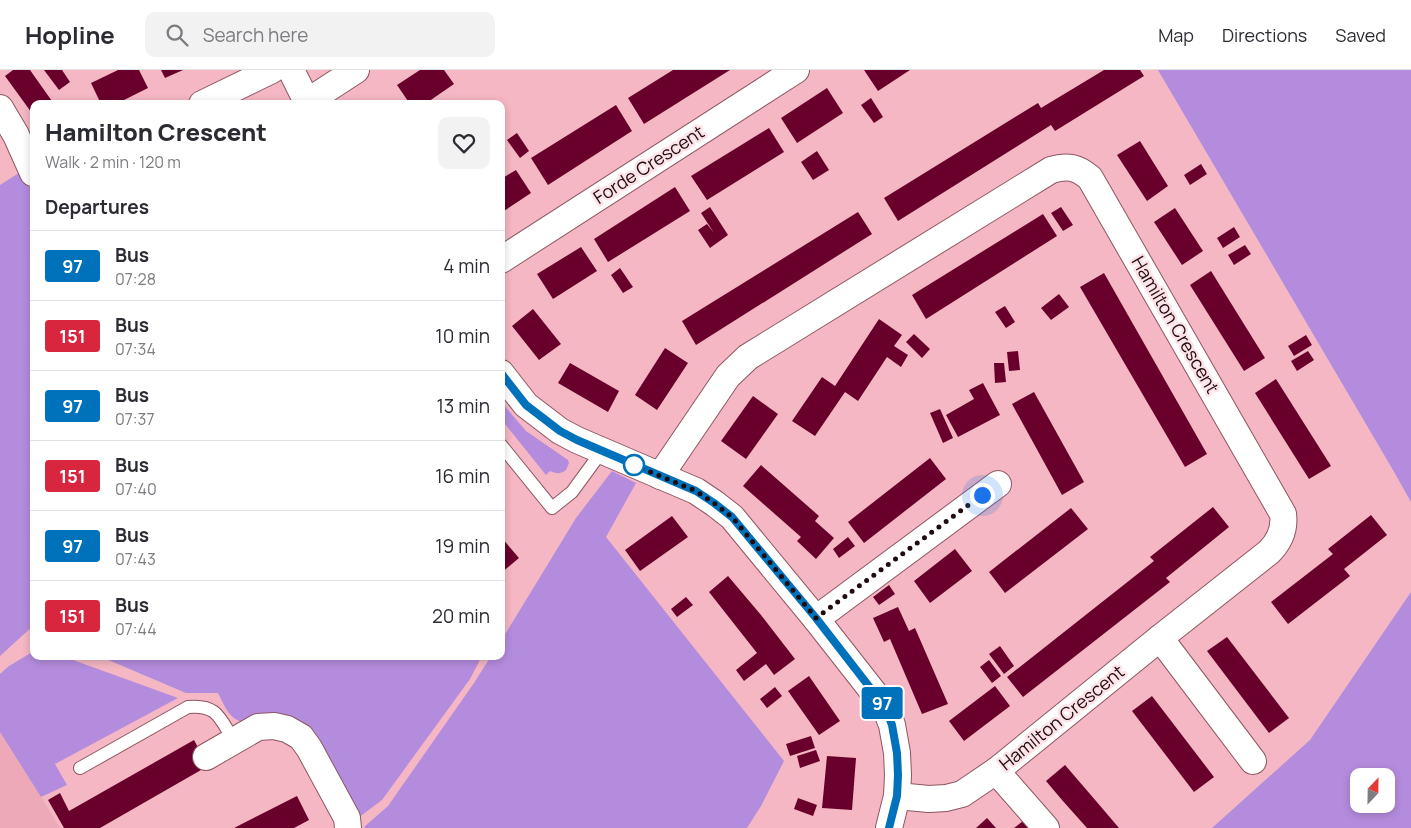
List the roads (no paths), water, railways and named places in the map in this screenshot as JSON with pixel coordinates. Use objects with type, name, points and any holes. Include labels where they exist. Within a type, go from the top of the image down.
[{"type":"street","points":[[210,100],[272,70]]},
{"type":"street","points":[[291,70],[306,100]]},
{"type":"street","points":[[311,100],[356,70]]},
{"type":"street","name":"Forde Crescent","points":[[505,257],[796,70]]},
{"type":"street","points":[[0,108],[16,135],[30,166]]},
{"type":"street","name":"Hamilton Crescent","points":[[660,476],[728,376],[748,357],[1051,170],[1062,167],[1073,168],[1082,171],[1090,178],[1283,514],[1284,524],[1281,534],[1269,552],[996,772],[962,794],[946,798],[929,799],[897,796]]},
{"type":"street","points":[[505,378],[526,405],[560,431],[696,491],[732,517],[816,618],[885,707],[892,725],[897,753],[898,775],[897,796],[889,828]]},
{"type":"street","points":[[816,618],[998,484]]},
{"type":"street","points":[[1160,638],[1253,761]]},
{"type":"street","points":[[206,757],[258,727],[274,726],[286,729],[301,737],[309,748],[347,818],[348,828]]},
{"type":"street","points":[[996,772],[1046,828]]},
{"type":"lane","points":[[505,450],[552,508],[572,492],[602,451]]},
{"type":"lane","points":[[80,768],[188,707],[200,706],[217,713],[234,741]]}]
